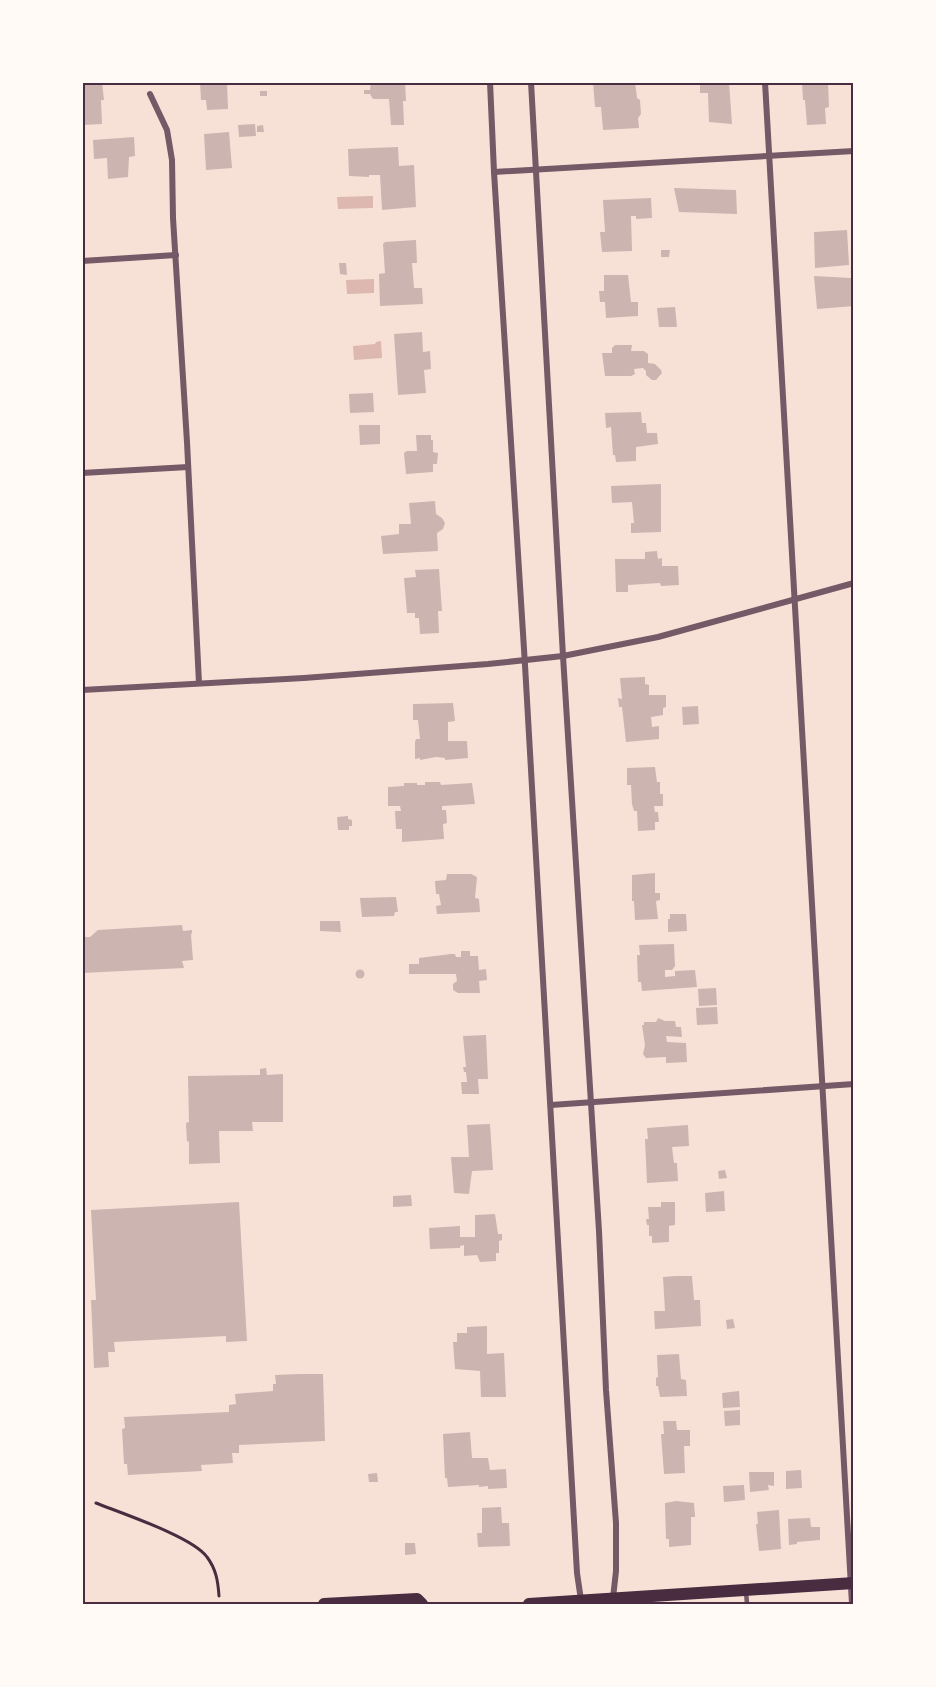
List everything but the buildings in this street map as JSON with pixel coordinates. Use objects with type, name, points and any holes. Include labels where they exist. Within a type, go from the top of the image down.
[{"type":"main road","points":[[529,1605],[852,1583]]},
{"type":"main road","points":[[324,1605],[417,1599],[422,1605]]},
{"type":"street","points":[[490,82],[577,1573],[581,1601]]},
{"type":"street","points":[[531,82],[563,656],[599,1231],[606,1390],[616,1523],[616,1571],[613,1598]]},
{"type":"street","points":[[765,82],[852,1605]]},
{"type":"street","points":[[150,94],[167,130],[171,160],[199,683]]},
{"type":"street","points":[[494,172],[854,151]]},
{"type":"street","points":[[82,261],[176,255]]},
{"type":"street","points":[[82,473],[188,467]]},
{"type":"street","points":[[82,690],[304,678],[563,656],[658,637],[854,583]]},
{"type":"street","points":[[551,1105],[854,1084]]},
{"type":"lane","points":[[746,1590],[747,1605]]},
{"type":"path","points":[[96,1503],[156,1527],[199,1548],[206,1555],[216,1573],[219,1596]]},
{"type":"shaded area","points":[[373,196],[373,208],[338,209],[337,197]]},
{"type":"shaded area","points":[[374,279],[374,293],[347,294],[346,280]]},
{"type":"shaded area","points":[[381,341],[382,358],[354,360],[353,346],[375,344]]}]
